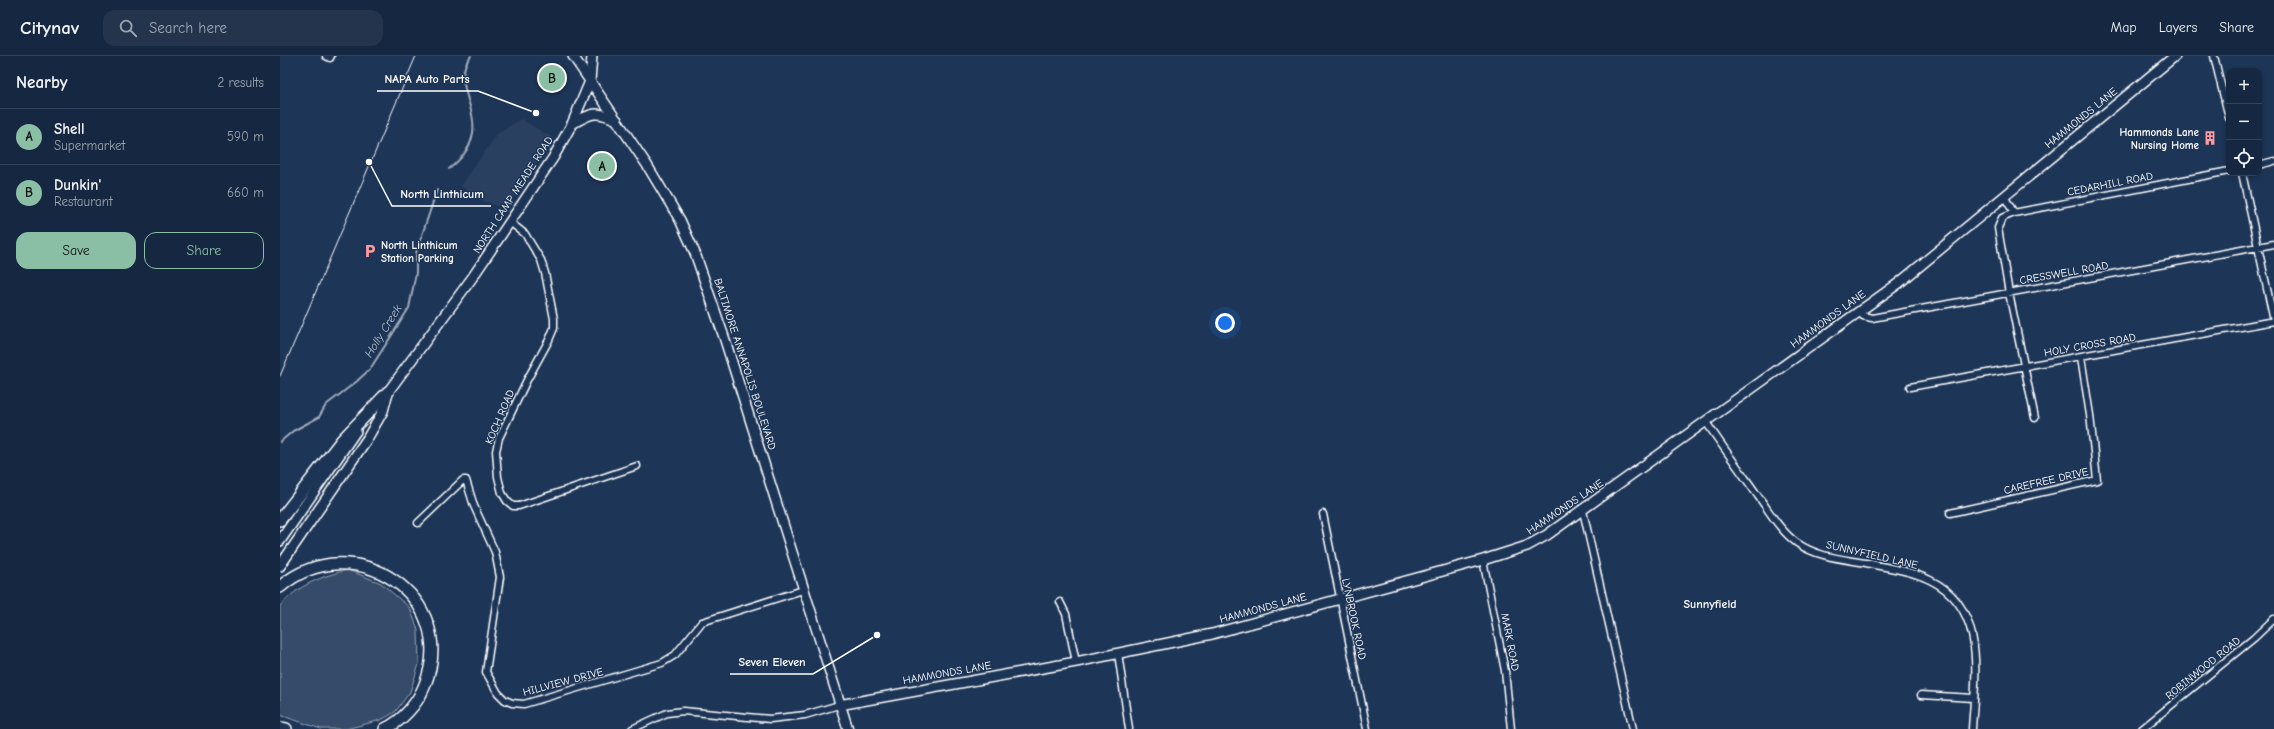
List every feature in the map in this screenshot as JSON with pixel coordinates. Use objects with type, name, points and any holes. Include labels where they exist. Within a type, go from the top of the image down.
[{"type":"highway","points":[[280,520],[342,440],[388,392]]},
{"type":"highway","points":[[280,587],[296,576],[319,566],[345,563],[358,564],[373,568],[400,584],[419,606],[430,633],[430,665],[427,680],[420,695],[412,706],[401,718],[385,729]]},
{"type":"highway","points":[[280,728],[286,729]]},
{"type":"main road","name":"BALTIMORE ANNAPOLIS BOULEVARD","points":[[573,56],[618,120],[680,220],[695,253],[720,323],[839,705],[848,729]]},
{"type":"main road","name":"NORTH CAMP MEADE ROAD","points":[[280,541],[353,435],[388,392],[510,222],[553,158],[572,124],[590,82],[592,56]]},
{"type":"main road","name":"HAMMONDS LANE","points":[[839,705],[1076,662],[1212,634],[1340,600],[1528,546],[1583,511],[1859,312],[1928,260],[2175,56]]},
{"type":"main road","points":[[572,124],[591,114],[598,113],[618,120]]},
{"type":"main road","name":"NORTH CAMP MEADE ROAD","points":[[280,566],[367,439],[383,411],[388,392]]},
{"type":"main road","name":"BALTIMORE ANNAPOLIS BOULEVARD","points":[[839,705],[844,729]]},
{"type":"street","points":[[2214,56],[2226,106]]},
{"type":"street","points":[[2262,164],[2274,161]]},
{"type":"street","name":"CEDARHILL ROAD","points":[[2014,213],[2226,172]]},
{"type":"street","points":[[2243,176],[2274,321]]},
{"type":"street","points":[[2004,196],[2014,213],[2002,218],[1998,228],[2009,293],[2035,418]]},
{"type":"street","name":"KOCH ROAD","points":[[510,222],[525,234],[541,260],[545,273],[554,328],[499,438],[496,461],[502,493],[507,501],[514,506],[519,506],[637,466]]},
{"type":"street","name":"CRESSWELL ROAD","points":[[1859,312],[1863,316],[1872,318],[2274,244]]},
{"type":"street","name":"HOLY CROSS ROAD","points":[[1910,387],[2274,321]]},
{"type":"street","name":"CAREFREE DRIVE","points":[[1950,513],[2097,480],[2090,415],[2081,357]]},
{"type":"street","name":"SUNNYFIELD LANE","points":[[1706,422],[1775,520],[1796,542],[1824,555],[1914,573],[1931,580],[1949,592],[1961,605],[1973,635],[1976,651],[1972,729]]},
{"type":"street","name":"HILLVIEW DRIVE","points":[[418,523],[463,480],[466,480],[474,506],[495,552],[500,577],[486,672],[498,693],[512,703],[524,704],[654,666],[675,655],[702,622],[803,590]]},
{"type":"street","points":[[1583,511],[1633,729]]},
{"type":"street","name":"LYNBROOK ROAD","points":[[1323,514],[1367,729]]},
{"type":"street","name":"MARK ROAD","points":[[1483,560],[1505,671],[1511,729]]},
{"type":"street","points":[[1060,602],[1066,614],[1076,662]]},
{"type":"street","name":"ROBINWOOD ROAD","points":[[2142,729],[2254,638],[2274,619]]},
{"type":"street","points":[[1118,653],[1130,729]]},
{"type":"street","points":[[1921,695],[1974,698]]},
{"type":"street","points":[[632,729],[667,713],[683,711],[770,719],[805,715],[839,705]]},
{"type":"shaded area","points":[[521,119],[553,138],[510,202],[503,206],[497,206],[483,201],[461,186],[497,134]]},
{"type":"shaded area","points":[[348,570],[381,583],[410,608],[418,630],[419,664],[410,692],[395,712],[381,720],[346,729],[321,729],[280,715],[280,606],[295,592],[311,582]]},
{"type":"waterway","name":"Holly Creek","points":[[449,169],[465,153],[472,137],[473,123],[464,81],[464,69],[471,56]]},
{"type":"waterway","name":"Holly Creek","points":[[280,442],[293,431],[319,417],[326,405],[370,369],[409,308],[416,273],[416,253],[437,190]]},
{"type":"tram line","points":[[280,376],[416,56]]},
{"type":"place","name":"Dunkin'","points":[[552,78]]},
{"type":"place","name":"NAPA Auto Parts","points":[[536,113]]},
{"type":"place","name":"Hammonds Lane Nursing Home","points":[[2210,138]]},
{"type":"place","name":"North Linthicum","points":[[369,162]]},
{"type":"place","name":"Shell","points":[[602,166]]},
{"type":"place","name":"North Linthicum Station Parking","points":[[370,251]]},
{"type":"place","name":"Seven Eleven","points":[[877,635]]},
{"type":"district","name":"Sunnyfield","points":[[1710,604]]}]
